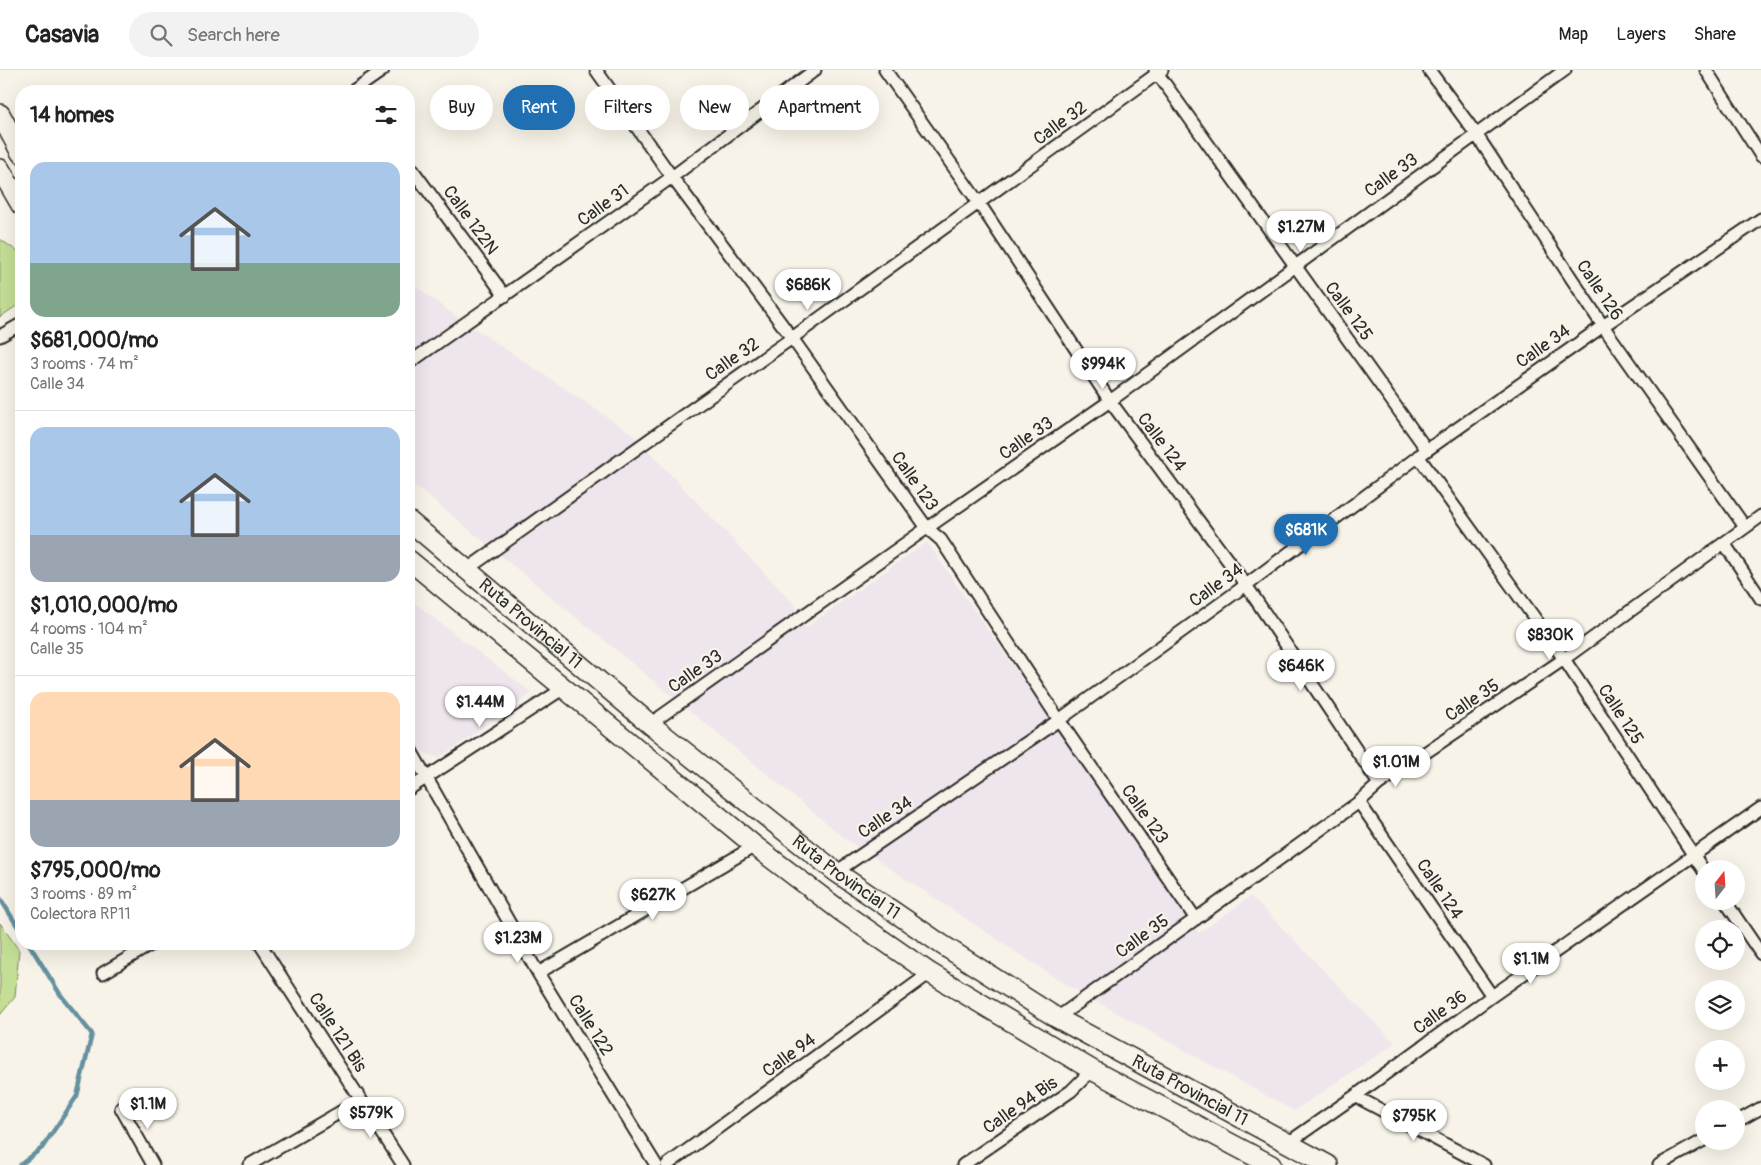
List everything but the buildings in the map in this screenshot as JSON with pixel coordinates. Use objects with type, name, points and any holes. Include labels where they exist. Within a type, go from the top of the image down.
[{"type":"main road","points":[[0,114],[15,142]]},
{"type":"main road","points":[[0,169],[15,195]]},
{"type":"main road","name":"Ruta Provincial 11","points":[[415,526],[650,724],[836,872],[941,944],[1057,1018],[1328,1165]]},
{"type":"main road","name":"Ruta Provincial 11","points":[[415,565],[755,846],[842,912],[930,973],[1092,1070],[1261,1163]]},
{"type":"street","points":[[362,85],[383,70]]},
{"type":"street","name":"Calle 123","points":[[596,70],[672,178],[792,338],[927,528],[941,540],[1059,720],[1196,919]]},
{"type":"street","name":"Calle 31","points":[[415,359],[672,178],[814,70]]},
{"type":"street","name":"Calle 124","points":[[885,70],[979,203],[1110,401],[1246,585],[1379,784]]},
{"type":"street","name":"Calle 126","points":[[1429,70],[1476,134],[1603,326],[1746,527]]},
{"type":"street","name":"Calle 33","points":[[650,724],[1110,401],[1565,70]]},
{"type":"street","points":[[1706,70],[1761,156]]},
{"type":"street","name":"Calle 32","points":[[466,570],[792,338],[1158,71]]},
{"type":"street","name":"Calle 125","points":[[1158,71],[1564,659],[1697,860]]},
{"type":"street","name":"Calle 122N","points":[[415,173],[505,296]]},
{"type":"street","name":"Calle 34","points":[[836,872],[1059,720],[1246,585],[1423,453],[1603,326],[1761,219]]},
{"type":"street","points":[[0,336],[15,327]]},
{"type":"street","name":"Calle 35","points":[[1057,1018],[1358,802],[1379,784],[1564,659],[1761,516]]},
{"type":"street","points":[[1724,542],[1761,599]]},
{"type":"street","points":[[415,785],[564,688]]},
{"type":"street","name":"Calle 122","points":[[415,757],[538,974],[656,1165]]},
{"type":"street","name":"Calle 124","points":[[1358,802],[1492,996]]},
{"type":"street","name":"Calle 36","points":[[1288,1143],[1356,1096],[1492,996],[1761,808]]},
{"type":"street","points":[[538,974],[755,846]]},
{"type":"street","points":[[1731,910],[1761,954]]},
{"type":"street","points":[[103,973],[142,950]]},
{"type":"street","name":"Calle 121 Bis","points":[[264,950],[403,1165]]},
{"type":"street","name":"Calle 94","points":[[667,1165],[930,973]]},
{"type":"street","name":"Calle 94 Bis","points":[[964,1165],[1071,1091],[1092,1070]]},
{"type":"street","points":[[1356,1096],[1484,1165]]},
{"type":"street","points":[[249,1165],[361,1100]]},
{"type":"street","points":[[121,1108],[153,1165]]},
{"type":"street","points":[[1745,1117],[1761,1108]]},
{"type":"street","points":[[1659,1165],[1695,1145]]},
{"type":"shaded area","points":[[415,286],[447,310],[631,433],[793,603],[805,628],[927,542],[1199,933],[1251,896],[1395,1043],[1294,1111],[1065,984],[847,840],[415,485]]},
{"type":"shaded area","points":[[415,604],[532,693],[439,758],[417,750],[415,746]]},
{"type":"green space","points":[[0,239],[15,250],[15,307],[0,317]]},
{"type":"green space","points":[[0,923],[15,944],[15,950],[19,950],[15,997],[0,1015]]},
{"type":"waterway","points":[[0,898],[15,922]]},
{"type":"waterway","points":[[20,1165],[42,1148],[77,1096],[92,1034],[60,994],[33,950]]}]
